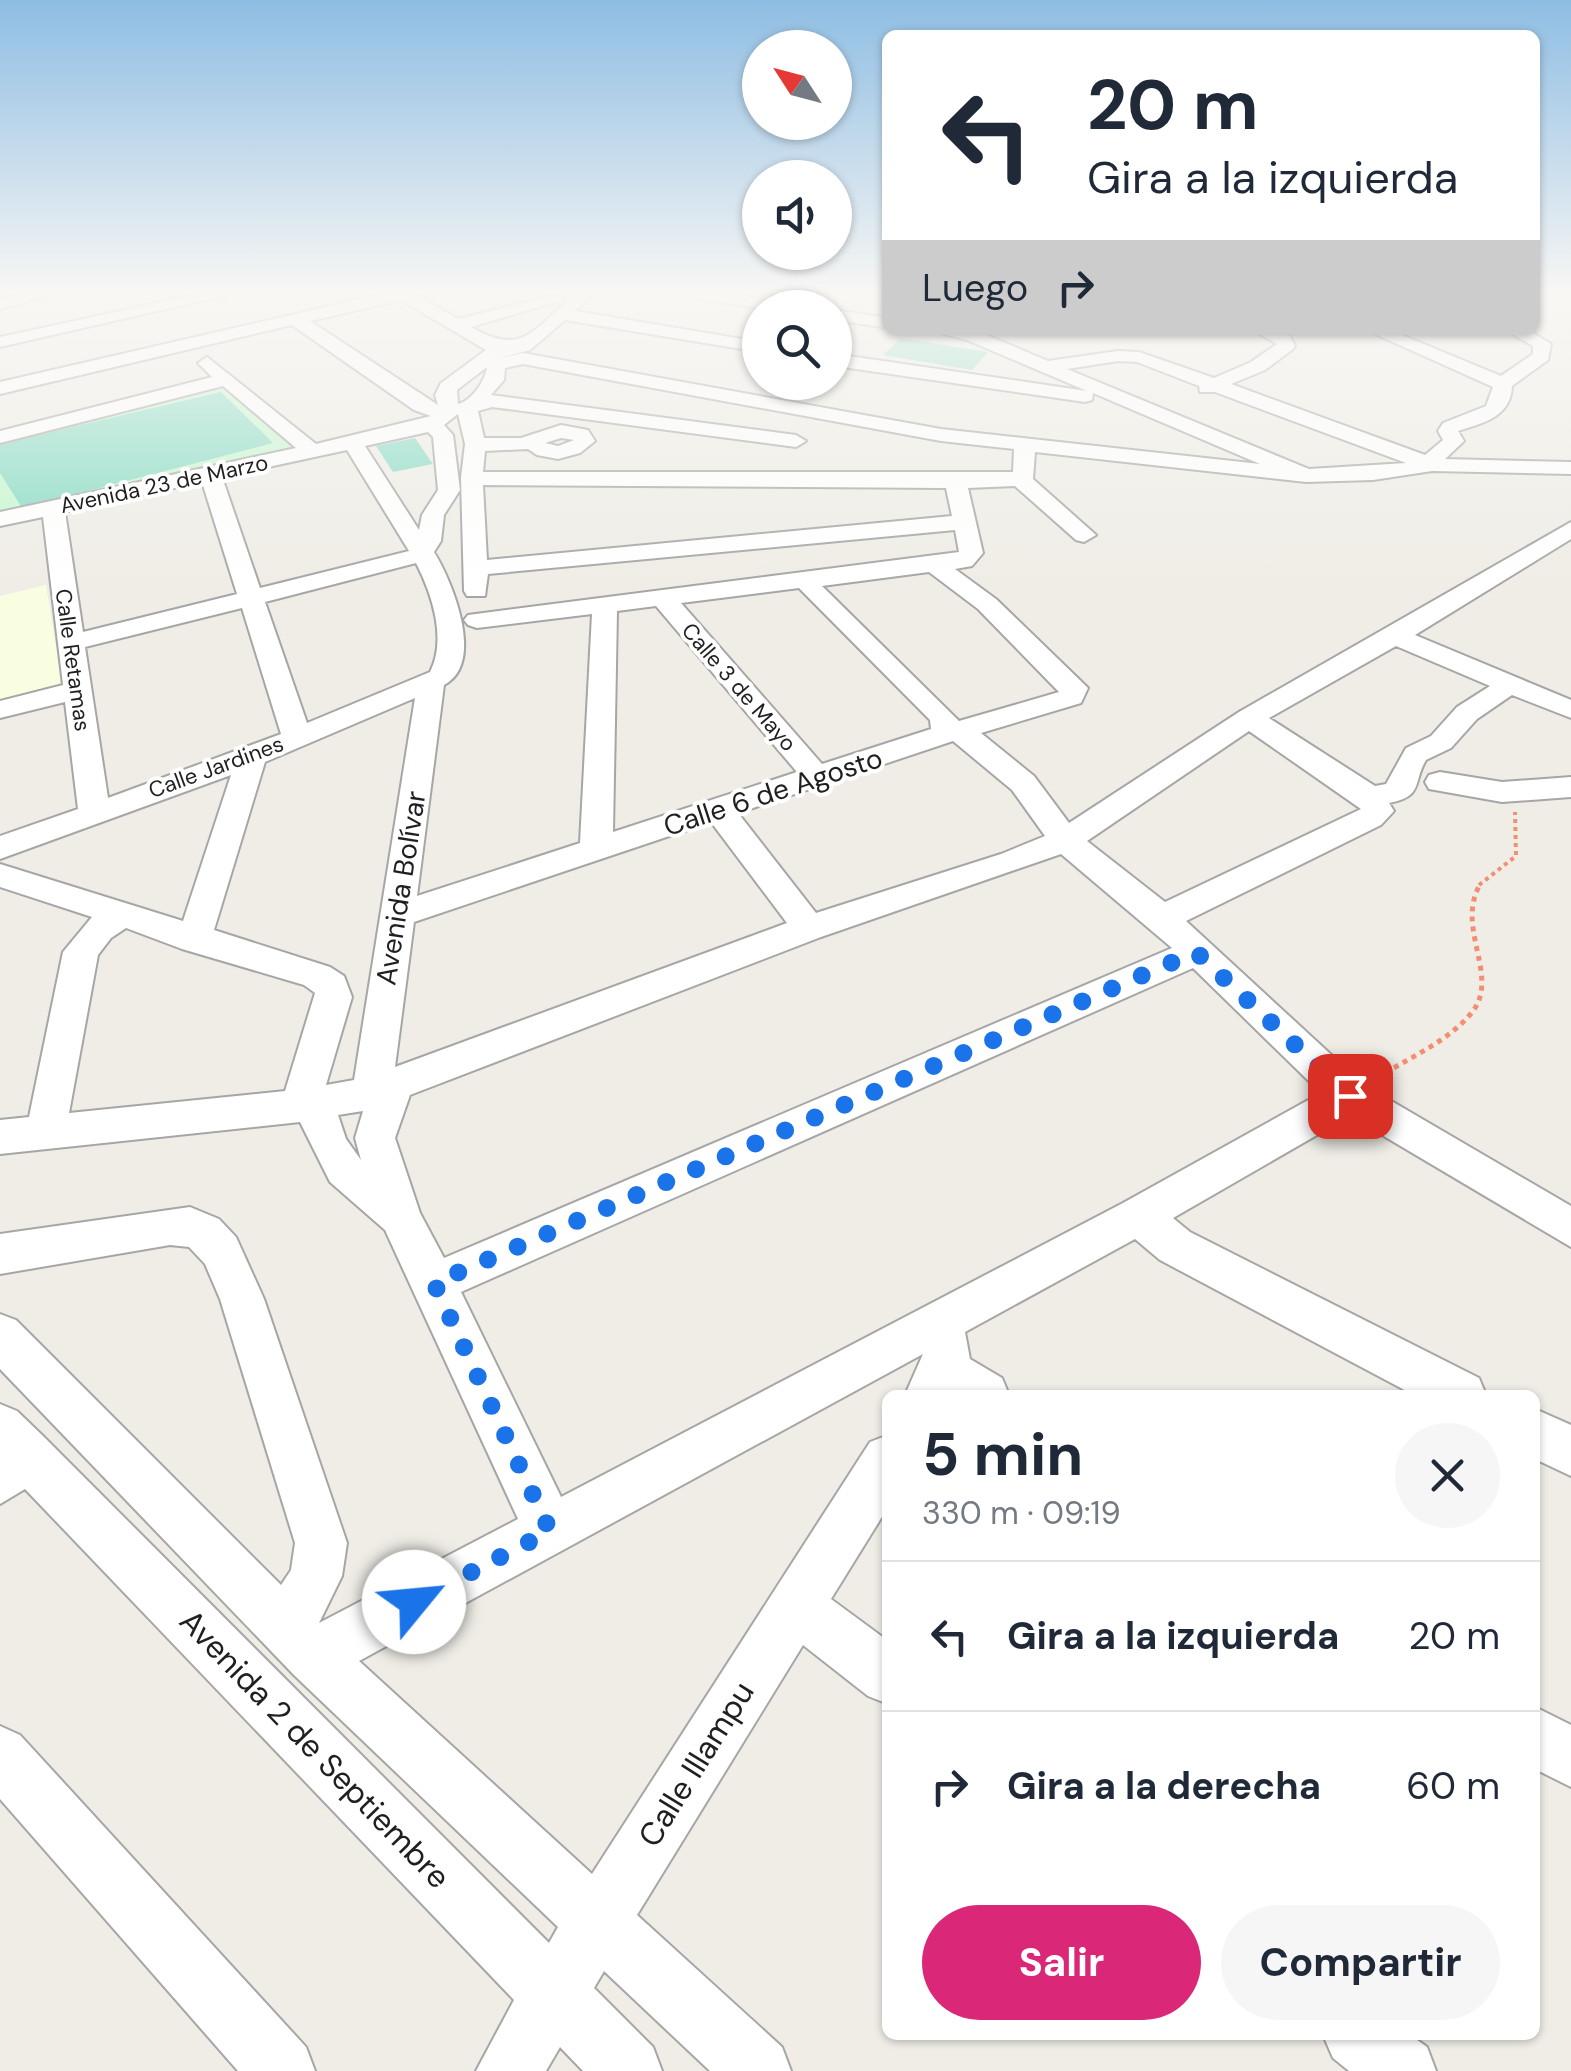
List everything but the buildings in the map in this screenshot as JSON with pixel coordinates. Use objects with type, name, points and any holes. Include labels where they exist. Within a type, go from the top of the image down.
[{"type":"street","points":[[0,437],[181,391]]},
{"type":"street","points":[[240,391],[312,451]]},
{"type":"street","points":[[399,391],[421,406],[454,412],[492,401],[796,441]]},
{"type":"street","points":[[438,678],[467,661],[473,651],[477,620],[474,444],[445,395],[447,391]]},
{"type":"street","points":[[71,643],[420,556],[448,490],[443,435],[454,412],[482,391]]},
{"type":"street","points":[[474,444],[533,442],[538,449],[552,452],[582,445],[584,438],[568,431],[615,391]]},
{"type":"street","points":[[705,391],[925,432],[1306,476],[1373,474],[1432,465],[1571,468]]},
{"type":"street","points":[[963,391],[1003,401],[1122,397]]},
{"type":"street","points":[[1106,391],[1306,476]]},
{"type":"street","points":[[1148,407],[1197,391]]},
{"type":"street","points":[[1235,391],[1432,465]]},
{"type":"street","points":[[1432,465],[1454,440],[1450,428],[1492,412],[1504,391]]},
{"type":"street","points":[[978,439],[1003,401]]},
{"type":"street","points":[[794,478],[796,441],[804,408]]},
{"type":"street","name":"Avenida 23 de Marzo","points":[[0,519],[352,442],[454,412]]},
{"type":"street","points":[[925,432],[920,444],[925,480]]},
{"type":"street","name":"Avenida Bolívar","points":[[352,442],[430,567],[447,610],[450,654],[438,678],[400,914],[383,1110],[375,1138],[400,1218]]},
{"type":"street","points":[[472,478],[956,482],[1020,479],[1024,476],[1025,445]]},
{"type":"street","points":[[210,474],[297,737]]},
{"type":"street","points":[[1020,479],[1084,535]]},
{"type":"street","points":[[477,620],[964,561],[970,556],[956,482]]},
{"type":"street","points":[[443,506],[475,505]]},
{"type":"street","name":"Calle Retamas","points":[[53,508],[94,812]]},
{"type":"street","points":[[476,568],[964,522]]},
{"type":"street","points":[[0,1136],[308,1105],[385,1088],[809,928],[1012,862],[1065,840],[1249,718],[1395,636],[1571,528]]},
{"type":"street","name":"Calle 6 de Agosto","points":[[400,914],[975,724],[1071,696],[1074,688],[988,604],[934,566]]},
{"type":"street","points":[[808,581],[813,592],[954,731],[1024,783],[1065,840],[1162,918],[1350,1096],[1571,1228]]},
{"type":"street","name":"Calle 3 de Mayo","points":[[662,598],[817,777]]},
{"type":"street","points":[[596,850],[605,604]]},
{"type":"street","points":[[1395,636],[1571,710]]},
{"type":"street","name":"Calle Jardines","points":[[0,848],[252,757],[438,678]]},
{"type":"street","points":[[1370,797],[1396,792],[1406,782],[1407,766],[1416,754],[1441,742],[1467,713],[1508,686]]},
{"type":"street","points":[[0,710],[77,690]]},
{"type":"street","points":[[1162,918],[1378,811],[1370,797],[1249,718]]},
{"type":"street","points":[[194,940],[252,757]]},
{"type":"street","points":[[1440,782],[1502,792],[1571,787]]},
{"type":"street","points":[[718,810],[809,928]]},
{"type":"street","points":[[0,875],[316,976],[331,986],[334,997],[308,1105],[338,1165],[400,1218],[550,1531]]},
{"type":"street","points":[[46,1130],[81,952],[99,929],[119,916]]},
{"type":"street","points":[[434,1283],[1196,952]]},
{"type":"street","points":[[298,1639],[550,1531],[1138,1216],[1350,1096]]},
{"type":"street","points":[[1138,1216],[1175,1246],[1452,1390]]},
{"type":"street","points":[[0,1254],[170,1226],[190,1226],[204,1233],[222,1251],[242,1299],[321,1543],[318,1574],[298,1639]]},
{"type":"street","points":[[940,1323],[947,1348],[937,1382],[967,1390]]},
{"type":"street","points":[[0,1336],[298,1639],[758,2071]]},
{"type":"street","points":[[1540,1436],[1571,1451]]},
{"type":"street","name":"Avenida 2 de Septiembre","points":[[9,1453],[630,2071]]},
{"type":"street","name":"Calle Illampu","points":[[509,2071],[597,1922],[882,1469]]},
{"type":"street","points":[[795,1605],[882,1671]]},
{"type":"street","points":[[1540,1739],[1571,1758]]},
{"type":"street","points":[[0,1755],[282,2071]]},
{"type":"street","points":[[1363,2040],[1403,2071]]},
{"type":"path","points":[[1350,1096],[1467,1017],[1479,1002],[1481,979],[1472,943],[1472,904],[1480,884],[1516,856],[1516,816],[1502,792]]},
{"type":"shaded area","points":[[46,585],[62,685],[0,701],[0,596]]},
{"type":"green space","points":[[193,391],[232,391],[299,449],[0,515],[0,440]]},
{"type":"green space","points":[[221,392],[273,443],[22,508],[0,473],[0,444]]},
{"type":"green space","points":[[415,438],[433,464],[393,472],[376,446]]},
{"type":"route","points":[[414,1602],[550,1531],[434,1283],[1196,952],[1350,1096]]}]
